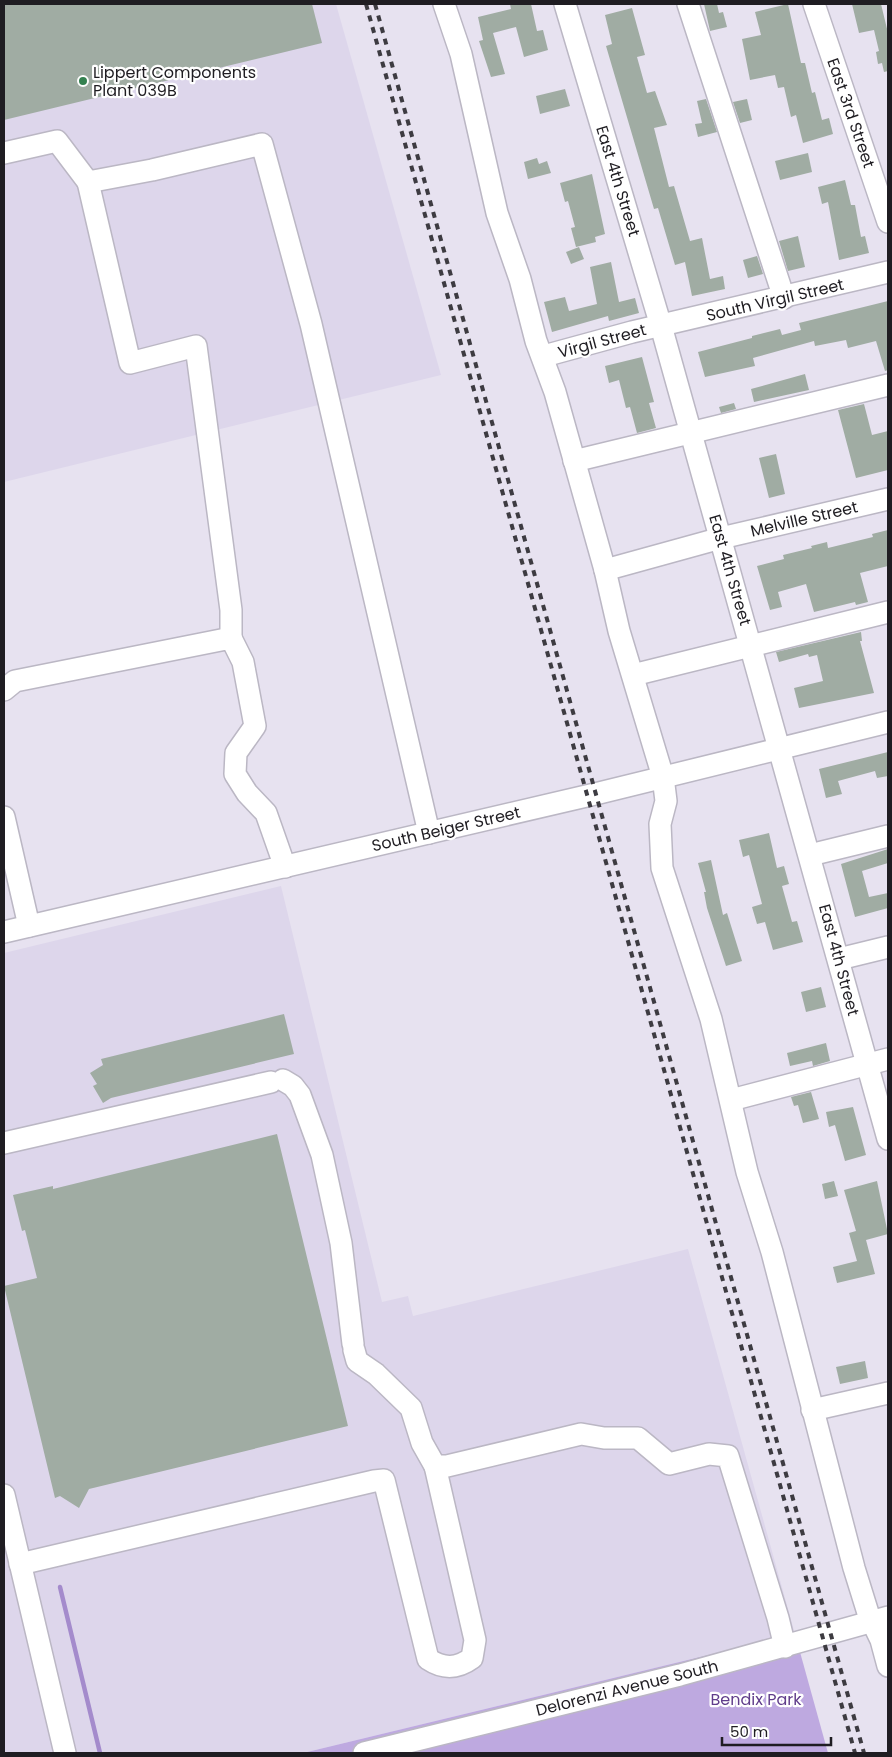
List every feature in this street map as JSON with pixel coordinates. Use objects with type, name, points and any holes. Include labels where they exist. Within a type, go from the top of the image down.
[{"type":"street","points":[[444,4],[461,54],[497,213],[520,280],[536,341],[544,356],[605,570],[619,631],[663,777],[666,801],[660,824],[662,868],[711,1019],[747,1172],[772,1252],[854,1568],[880,1620],[881,1640],[888,1666]]},
{"type":"street","name":"East 4th Street","points":[[565,4],[692,434],[888,1139]]},
{"type":"street","points":[[688,4],[784,298]]},
{"type":"street","name":"East 3rd Street","points":[[814,4],[888,221]]},
{"type":"street","points":[[4,153],[57,141],[88,182],[130,362],[196,346],[231,610],[231,638],[243,662],[254,726],[236,753],[235,774],[247,793],[266,814],[285,867]]},
{"type":"street","points":[[88,182],[152,170],[262,144],[312,324],[429,833]]},
{"type":"street","name":"South Virgil Street","points":[[661,326],[888,272]]},
{"type":"street","name":"Virgil Street","points":[[544,356],[661,326]]},
{"type":"street","points":[[574,461],[692,434],[888,385]]},
{"type":"street","name":"Melville Street","points":[[605,570],[721,538],[888,499]]},
{"type":"street","points":[[632,674],[888,612]]},
{"type":"street","points":[[4,690],[16,681],[231,638]]},
{"type":"street","name":"South Beiger Street","points":[[4,932],[429,833],[888,722]]},
{"type":"street","points":[[4,817],[29,926]]},
{"type":"street","points":[[810,855],[888,836]]},
{"type":"street","points":[[839,959],[888,947]]},
{"type":"street","points":[[731,1100],[888,1059]]},
{"type":"street","points":[[4,1143],[277,1081],[293,1086],[300,1095],[322,1155],[341,1243],[357,1361],[376,1374],[411,1408],[422,1443],[435,1466],[475,1640],[472,1658],[455,1666],[440,1667],[428,1659],[384,1480],[14,1562]]},
{"type":"street","points":[[812,1410],[888,1393]]},
{"type":"street","points":[[435,1466],[447,1466],[582,1434],[604,1438],[638,1438],[669,1464],[709,1454],[728,1456],[778,1618],[785,1647]]},
{"type":"street","points":[[4,1495],[14,1562],[65,1753]]},
{"type":"street","name":"Delorenzi Avenue South","points":[[364,1753],[429,1745],[880,1620]]},
{"type":"shaded area","points":[[4,4],[336,4],[441,375],[4,482]]},
{"type":"shaded area","points":[[281,886],[382,1302],[408,1296],[413,1316],[688,1249],[795,1634],[303,1753],[4,1753],[4,953]]},
{"type":"green space","name":"Bendix Park","points":[[795,1634],[828,1753],[303,1753]]},
{"type":"building","name":"Lippert Components Plant 039B","points":[[4,4],[312,4],[322,43],[4,120]]},
{"type":"building","points":[[510,4],[531,4],[537,31],[543,30],[548,50],[524,57],[516,27],[493,33],[505,74],[491,77],[479,41],[483,40],[478,17],[511,9]]},
{"type":"building","points":[[704,4],[717,4],[719,13],[723,12],[727,27],[710,31]]},
{"type":"building","points":[[788,4],[801,63],[805,63],[812,93],[815,92],[822,120],[829,118],[833,134],[803,143],[796,115],[791,117],[784,87],[778,88],[775,75],[750,80],[742,39],[761,35],[755,12]]},
{"type":"building","points":[[852,4],[881,4],[888,33],[888,71],[884,72],[882,63],[878,64],[876,52],[879,51],[874,30],[859,33]]},
{"type":"building","points":[[632,8],[645,55],[637,57],[647,93],[655,91],[667,125],[654,128],[669,187],[674,186],[690,241],[702,238],[710,279],[723,276],[725,289],[692,296],[685,262],[675,265],[658,208],[654,209],[606,46],[612,44],[605,15]]},
{"type":"building","points":[[565,89],[570,106],[540,114],[536,96]]},
{"type":"building","points":[[706,99],[717,132],[698,137],[695,124],[702,123],[697,101]]},
{"type":"building","points":[[747,99],[752,120],[740,123],[733,102]]},
{"type":"building","points":[[808,153],[812,172],[780,180],[775,161]]},
{"type":"building","points":[[537,158],[539,164],[547,161],[551,173],[528,179],[524,162]]},
{"type":"building","points":[[592,174],[605,234],[595,237],[596,242],[576,247],[571,228],[575,227],[568,201],[565,202],[560,183]]},
{"type":"building","points":[[845,180],[851,205],[855,205],[861,237],[865,236],[869,253],[839,260],[828,202],[822,204],[818,187]]},
{"type":"building","points":[[798,236],[805,267],[788,271],[779,241]]},
{"type":"building","points":[[579,247],[584,259],[571,264],[566,252]]},
{"type":"building","points":[[757,256],[763,274],[748,278],[743,260]]},
{"type":"building","points":[[611,262],[619,302],[635,298],[639,313],[609,321],[608,316],[552,332],[544,302],[565,297],[569,311],[597,304],[590,267]]},
{"type":"building","points":[[888,301],[888,370],[885,371],[876,341],[848,348],[846,340],[815,346],[814,341],[753,358],[755,366],[705,377],[698,352],[780,329],[782,335],[801,330],[799,323]]},
{"type":"building","points":[[642,357],[654,402],[649,403],[656,428],[637,433],[630,407],[626,408],[619,380],[609,383],[605,366]]},
{"type":"building","points":[[805,374],[809,390],[754,402],[751,389]]},
{"type":"building","points":[[734,403],[736,409],[721,413],[719,407]]},
{"type":"building","points":[[864,404],[872,435],[888,431],[888,470],[856,478],[838,410]]},
{"type":"building","points":[[776,454],[785,494],[769,498],[759,458]]},
{"type":"building","points":[[888,530],[888,566],[860,573],[868,602],[856,605],[855,602],[814,612],[806,584],[778,592],[782,607],[770,610],[757,566],[784,559],[783,555],[812,548],[811,546],[827,542],[828,548],[873,537],[872,534]]},
{"type":"building","points":[[861,632],[862,641],[860,641],[874,693],[799,708],[794,688],[823,681],[817,655],[809,657],[808,654],[779,662],[776,652]]},
{"type":"building","points":[[888,752],[888,776],[877,778],[875,771],[838,781],[842,794],[826,798],[819,769]]},
{"type":"building","points":[[769,833],[777,868],[784,866],[789,884],[782,886],[792,922],[797,921],[803,942],[773,950],[765,922],[757,924],[752,907],[762,904],[749,855],[743,857],[739,840]]},
{"type":"building","points":[[888,849],[888,863],[862,871],[869,897],[888,893],[888,908],[855,917],[841,864]]},
{"type":"building","points":[[711,860],[723,915],[727,913],[742,961],[726,966],[707,908],[704,892],[706,892],[698,863]]},
{"type":"building","points":[[821,987],[826,1007],[806,1012],[801,992]]},
{"type":"building","points":[[284,1014],[294,1054],[111,1098],[103,1103],[93,1086],[97,1084],[90,1073],[103,1065],[101,1059]]},
{"type":"building","points":[[826,1043],[830,1061],[813,1066],[812,1061],[790,1066],[787,1053]]},
{"type":"building","points":[[811,1092],[819,1119],[803,1123],[798,1105],[794,1106],[791,1097]]},
{"type":"building","points":[[853,1107],[866,1155],[845,1161],[835,1125],[829,1127],[826,1112]]},
{"type":"building","points":[[277,1134],[348,1426],[89,1489],[79,1508],[60,1496],[55,1498],[4,1286],[37,1278],[25,1230],[22,1231],[13,1195],[53,1186],[53,1189]]},
{"type":"building","points":[[834,1181],[838,1196],[825,1199],[822,1184]]},
{"type":"building","points":[[877,1181],[888,1234],[866,1240],[875,1274],[837,1283],[833,1267],[857,1261],[849,1233],[856,1231],[844,1190]]},
{"type":"building","points":[[865,1361],[868,1378],[840,1384],[836,1367]]},
{"type":"waterway","points":[[60,1587],[100,1753]]},
{"type":"railway","points":[[366,4],[855,1753]]},
{"type":"railway","points":[[375,4],[864,1753]]},
{"type":"place","name":"Lippert Components Plant 039B","points":[[83,81]]}]
